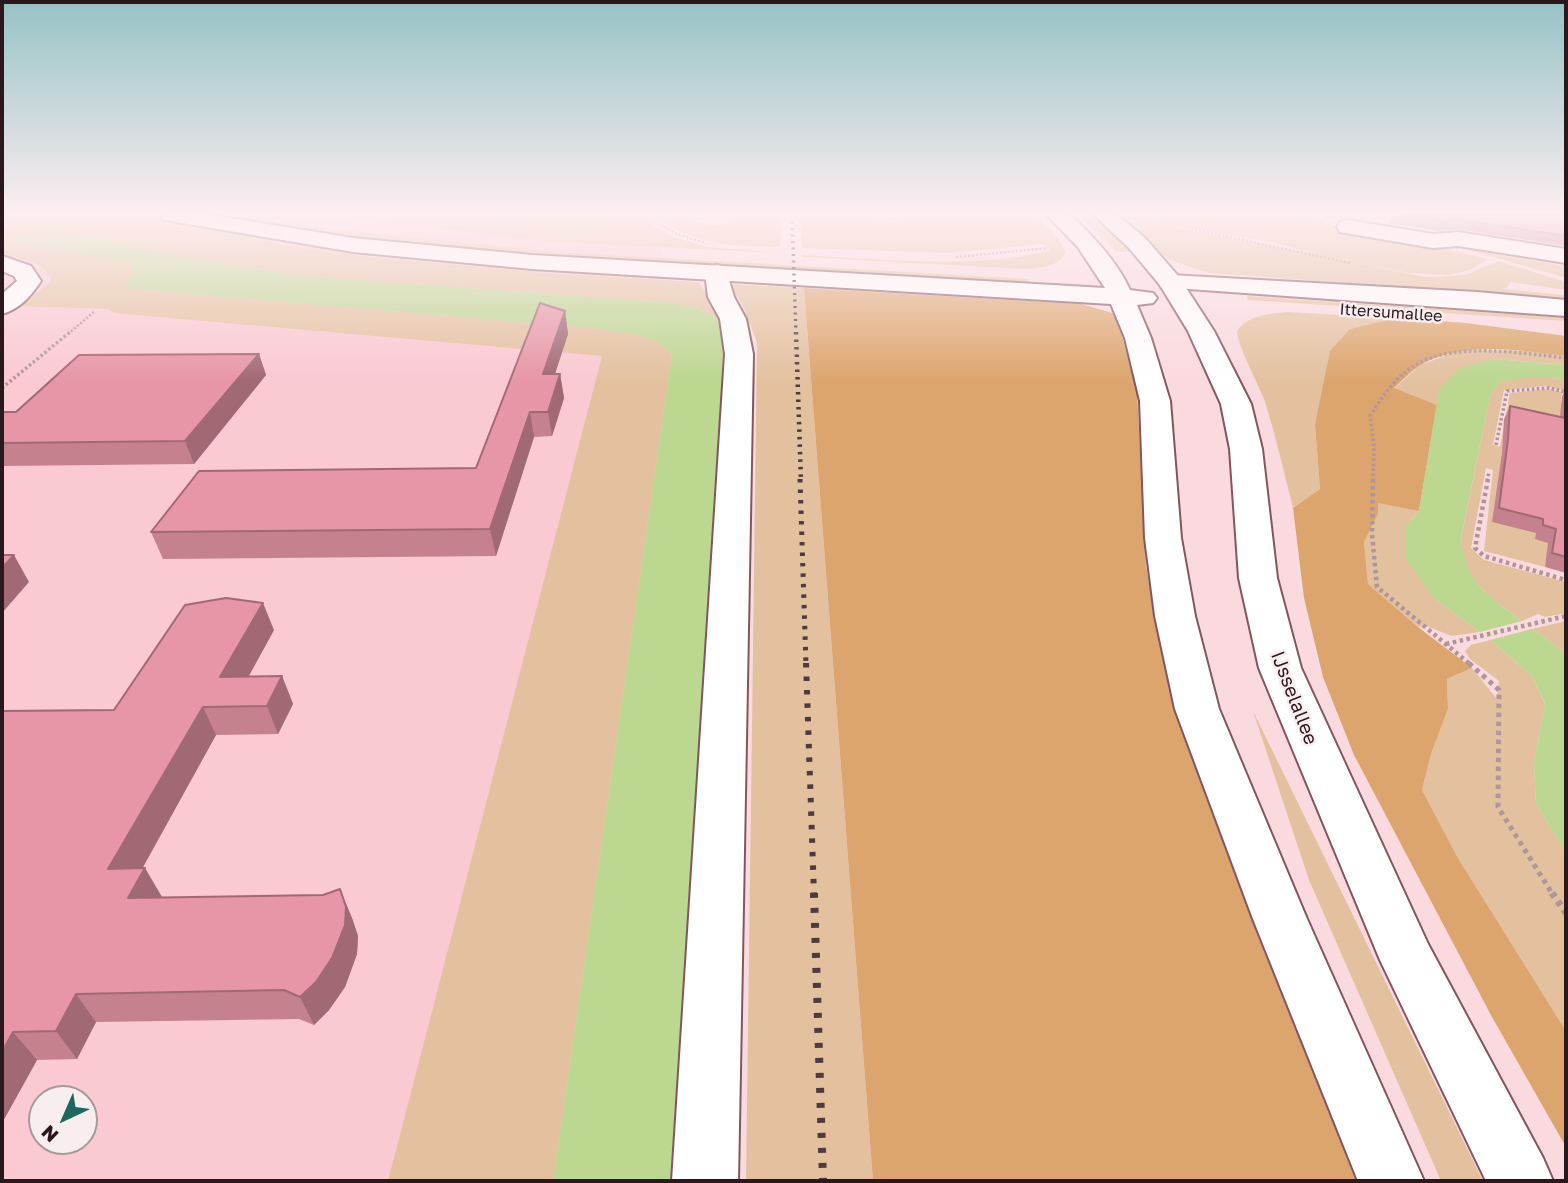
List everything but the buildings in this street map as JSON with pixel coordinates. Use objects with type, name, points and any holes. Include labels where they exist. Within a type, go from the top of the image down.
[{"type":"main road","points":[[2,306],[29,281],[21,270]]},
{"type":"main road","points":[[705,1181],[739,354],[733,319],[721,297],[713,270]]},
{"type":"main road","name":"Ittersumallee","points":[[876,270],[1118,288],[1477,300],[1566,308]]},
{"type":"main road","name":"Ittersumallee","points":[[883,270],[1118,288]]},
{"type":"main road","points":[[1106,270],[1118,288],[1138,338],[1155,401],[1163,538],[1175,616],[1197,709],[1280,919],[1391,1181]]},
{"type":"main road","name":"IJsselallee","points":[[1158,270],[1201,331],[1236,404],[1246,449],[1258,578],[1280,668],[1408,960],[1520,1181]]},
{"type":"main road","name":"Ittersumallee","points":[[1174,291],[1566,326]]},
{"type":"path","points":[[2,388],[95,311]]},
{"type":"path","points":[[1566,358],[1466,352],[1421,361],[1389,388],[1370,416],[1374,447],[1372,534],[1377,587],[1499,690],[1498,807],[1541,879],[1566,913]]},
{"type":"path","points":[[1496,445],[1507,391],[1549,388],[1566,392]]},
{"type":"path","points":[[1489,472],[1475,548],[1484,556],[1566,580]]},
{"type":"path","points":[[1446,644],[1566,616]]},
{"type":"shaded area","points":[[2,270],[669,270],[695,338],[666,1181],[2,1181]]},
{"type":"shaded area","points":[[45,270],[133,270],[125,285],[129,289],[603,329],[649,339],[672,354],[553,1181],[388,1181],[602,356],[114,313],[108,309],[21,306],[51,281]]},
{"type":"shaded area","points":[[263,270],[517,270],[698,282],[708,295],[717,318],[675,303],[303,276]]},
{"type":"shaded area","points":[[263,270],[303,276],[675,303],[717,318],[727,344],[679,1181],[553,1181],[672,354],[649,339],[603,329],[129,289],[125,285],[133,272]]},
{"type":"shaded area","points":[[785,270],[875,270],[1028,279],[1029,282]]},
{"type":"shaded area","points":[[1201,270],[1392,270],[1426,277],[1465,275],[1476,270],[1528,270],[1566,282],[1566,290],[1510,282],[1508,287],[1502,289],[1566,295],[1566,299]]},
{"type":"shaded area","points":[[1394,270],[1469,270],[1448,275]]},
{"type":"shaded area","points":[[1539,270],[1566,270],[1566,278]]},
{"type":"shaded area","points":[[729,284],[804,288],[873,1181],[746,1181],[757,343],[744,308]]},
{"type":"shaded area","points":[[804,288],[1081,304],[1116,314],[1137,391],[1146,566],[1158,635],[1193,758],[1359,1181],[873,1181]]},
{"type":"shaded area","points":[[1247,296],[1566,318],[1566,321],[1248,300]]},
{"type":"shaded area","points":[[1287,312],[1395,318],[1350,329],[1315,425],[1320,489],[1293,508],[1265,402],[1241,348],[1237,332],[1252,319]]},
{"type":"shaded area","points":[[1395,318],[1466,323],[1566,336],[1566,356],[1491,349],[1453,353],[1419,366],[1394,388],[1437,405],[1419,511],[1378,503],[1378,514],[1364,542],[1368,584],[1472,668],[1447,679],[1448,709],[1431,754],[1422,790],[1458,858],[1566,1031],[1566,1147],[1492,1017],[1354,755],[1323,677],[1304,598],[1293,508],[1320,489],[1315,425],[1330,351],[1350,329]]},
{"type":"shaded area","points":[[1461,350],[1529,351],[1566,356],[1566,365],[1495,359],[1439,390],[1437,405],[1394,389],[1420,365]]},
{"type":"shaded area","points":[[1495,359],[1566,365],[1566,379],[1530,377],[1500,382],[1490,396],[1461,538],[1463,553],[1473,577],[1481,587],[1522,621],[1480,632],[1435,599],[1406,559],[1406,526],[1419,511],[1439,390],[1459,368]]},
{"type":"shaded area","points":[[1530,376],[1566,379],[1566,391],[1546,386],[1504,390],[1493,445],[1500,447],[1510,393],[1549,389],[1562,392],[1561,401],[1566,415],[1560,414],[1547,542],[1566,547],[1545,567],[1484,551],[1493,470],[1486,468],[1471,548],[1484,560],[1566,582],[1566,613],[1545,617],[1538,614],[1522,621],[1490,597],[1468,573],[1461,539],[1490,396],[1500,382]]},
{"type":"shaded area","points":[[1378,502],[1419,511],[1406,526],[1435,599],[1480,632],[1452,636],[1426,626],[1418,627],[1368,584],[1364,542],[1378,514]]},
{"type":"shaded area","points":[[1566,621],[1566,653],[1532,629]]},
{"type":"shaded area","points":[[1532,629],[1566,653],[1566,852],[1536,804],[1534,762],[1545,703],[1532,676],[1490,640]]},
{"type":"shaded area","points":[[1490,640],[1532,676],[1545,704],[1534,762],[1536,804],[1566,852],[1566,1031],[1458,858],[1422,790],[1431,754],[1448,709],[1447,679],[1472,668],[1497,699],[1499,681],[1470,659],[1465,651],[1471,645]]},
{"type":"shaded area","points":[[1253,711],[1483,1181],[1441,1181],[1309,880]]},
{"type":"railway","points":[[794,270],[796,334]]},
{"type":"railway","points":[[796,332],[801,481]]},
{"type":"railway","points":[[800,479],[806,665]]},
{"type":"railway","points":[[806,663],[814,895]]},
{"type":"railway","points":[[814,893],[823,1181]]}]
